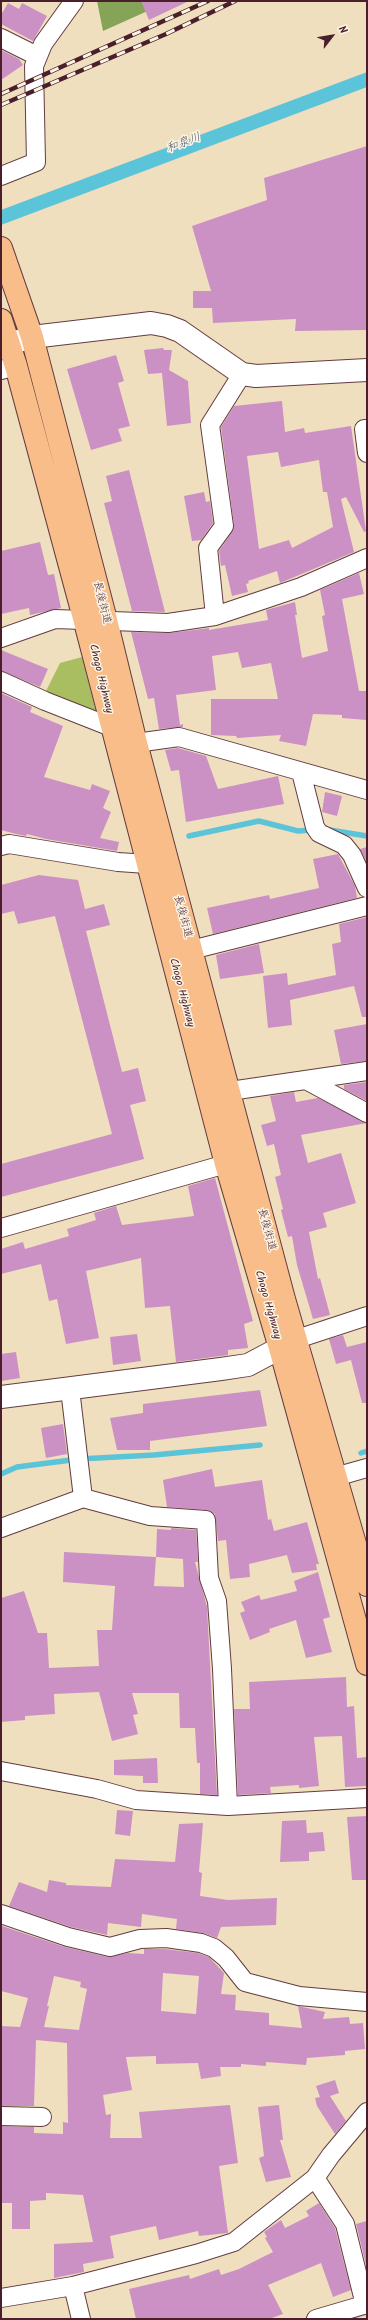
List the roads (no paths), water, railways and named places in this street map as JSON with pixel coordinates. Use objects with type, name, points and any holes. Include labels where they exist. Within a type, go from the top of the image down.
[{"type":"main road","name":"長後街道","points":[[1,248],[32,337],[106,620],[136,743],[157,862],[191,950],[230,1091],[284,1299],[288,1344],[336,1477],[367,1585]]},
{"type":"main road","name":"Chogo Highway","points":[[1,320],[9,344],[8,368],[84,618],[111,727],[157,862],[226,1164],[288,1344],[367,1664]]},
{"type":"street","points":[[1,176],[36,162],[34,66],[37,56],[72,2]]},
{"type":"street","points":[[1,38],[37,56]]},
{"type":"street","points":[[9,344],[32,337],[151,323],[180,331],[230,368],[242,374],[256,376],[367,370]]},
{"type":"street","points":[[215,616],[208,548],[224,526],[210,425],[242,374]]},
{"type":"street","points":[[367,429],[364,429],[367,454]]},
{"type":"street","points":[[1,638],[56,619],[84,618],[168,622],[215,616],[300,587],[367,558]]},
{"type":"street","points":[[1,681],[45,702],[111,727]]},
{"type":"street","points":[[136,743],[179,737],[367,790]]},
{"type":"street","points":[[301,772],[317,830],[344,845],[352,855],[367,888]]},
{"type":"street","points":[[1,846],[9,844],[118,862],[157,862]]},
{"type":"street","points":[[191,950],[367,906]]},
{"type":"street","points":[[230,1091],[367,1071]]},
{"type":"street","points":[[306,1080],[367,1113]]},
{"type":"street","points":[[1,1228],[226,1164]]},
{"type":"street","points":[[1,1397],[70,1389],[248,1364],[288,1344],[367,1316]]},
{"type":"street","points":[[70,1389],[82,1498]]},
{"type":"street","points":[[336,1477],[367,1468]]},
{"type":"street","points":[[1,1528],[82,1498],[150,1516],[206,1520],[209,1578],[217,1601],[222,1662],[228,1806]]},
{"type":"street","points":[[1,1771],[97,1789],[136,1800],[228,1806],[367,1798]]},
{"type":"street","points":[[1,1914],[68,1937],[110,1947],[140,1939],[166,1938],[201,1944],[214,1948],[226,1958],[245,1982],[299,1996],[367,2002]]},
{"type":"street","points":[[1,2298],[73,2286],[196,2254],[234,2242],[315,2178],[331,2155],[367,2112]]},
{"type":"street","points":[[1,2116],[42,2117]]},
{"type":"street","points":[[315,2178],[345,2224],[366,2304],[316,2319]]},
{"type":"street","points":[[73,2286],[81,2319]]},
{"type":"water","name":"和泉川","points":[[367,72],[367,87],[1,225],[1,210]]},
{"type":"waterway","points":[[189,836],[259,821],[298,831],[313,830]]},
{"type":"waterway","points":[[330,830],[367,836]]},
{"type":"waterway","points":[[1,1474],[17,1467],[79,1459],[154,1455],[260,1445]]},
{"type":"waterway","points":[[361,1453],[367,1451]]},
{"type":"railway","points":[[1,94],[208,1]]},
{"type":"railway","points":[[1,105],[166,34],[235,1]]}]
